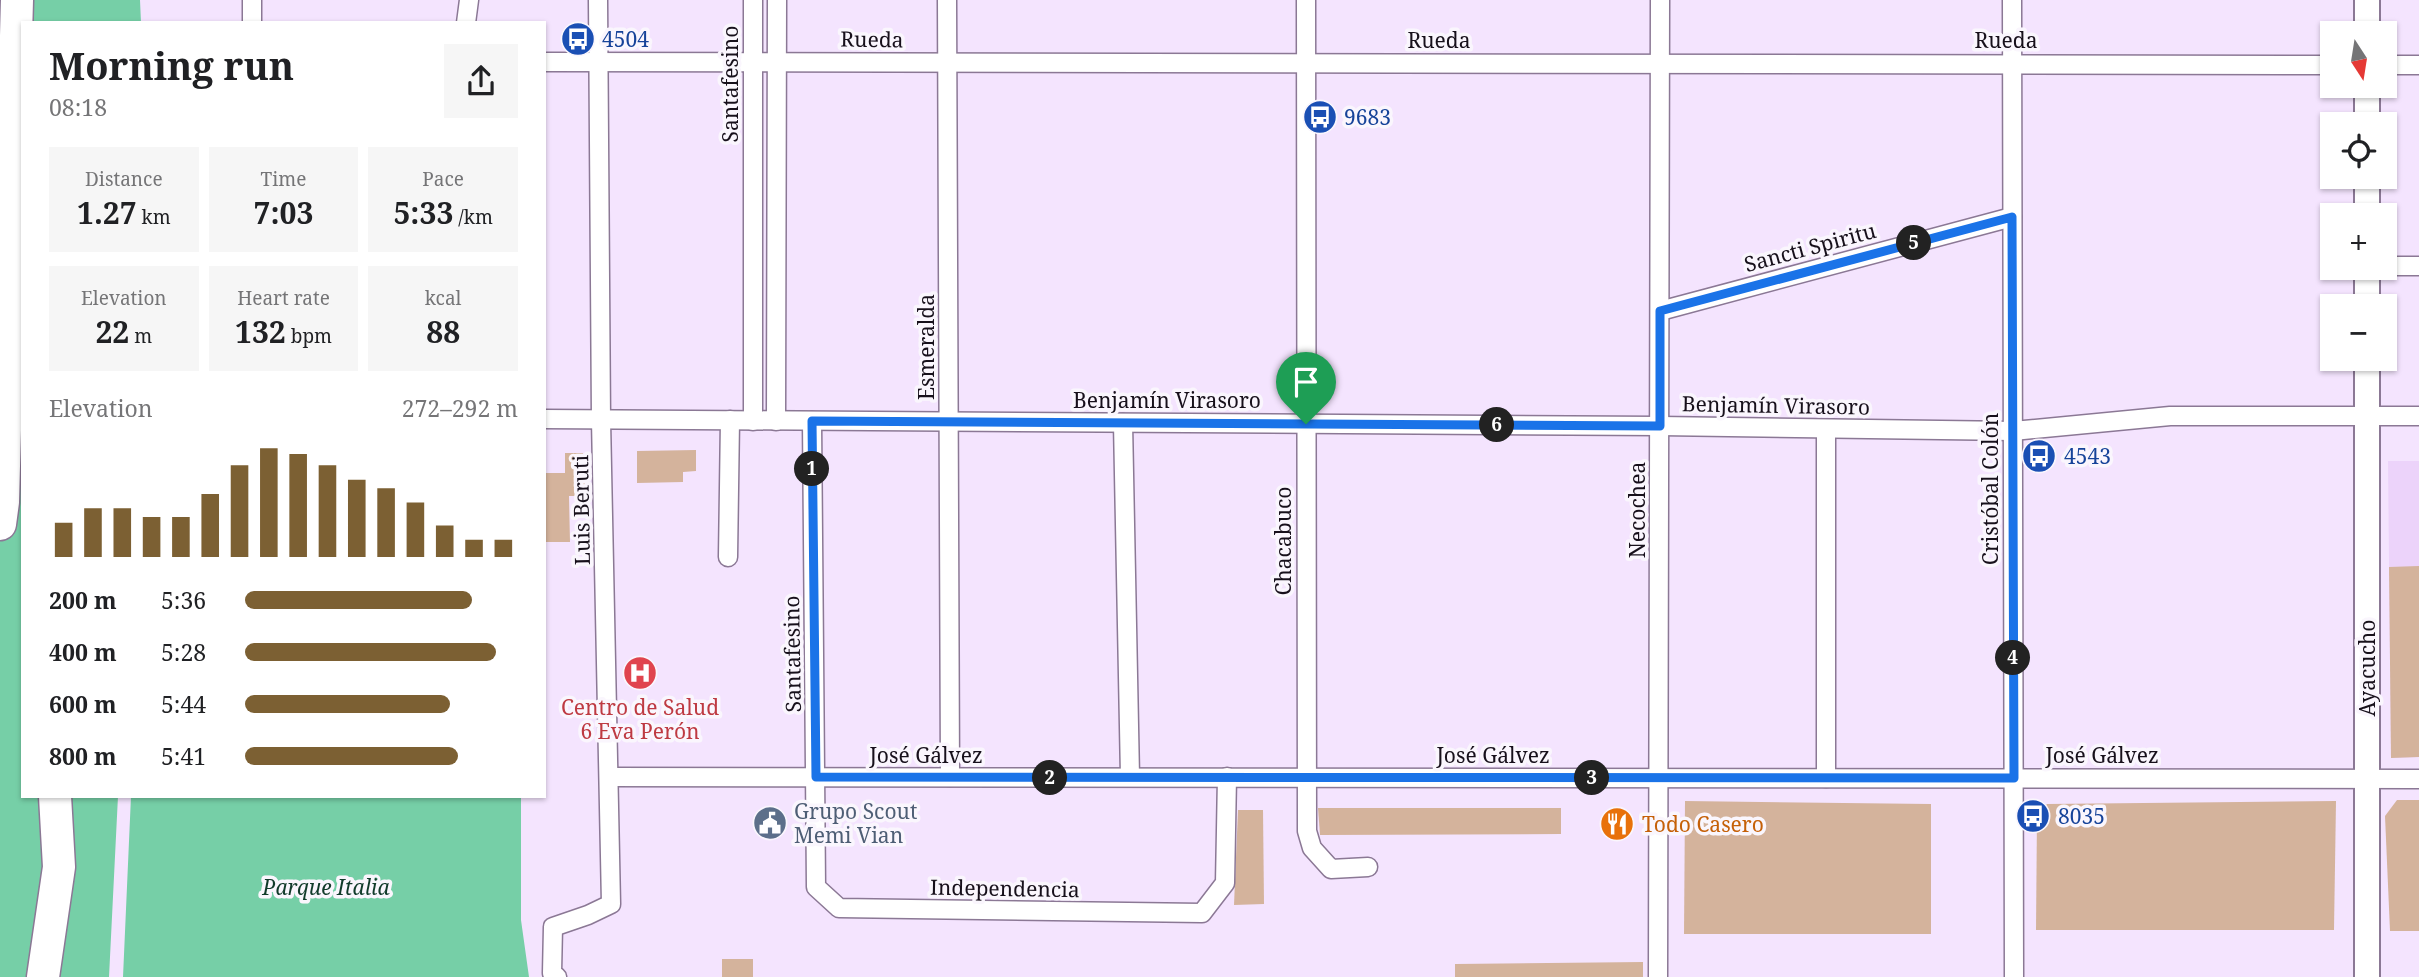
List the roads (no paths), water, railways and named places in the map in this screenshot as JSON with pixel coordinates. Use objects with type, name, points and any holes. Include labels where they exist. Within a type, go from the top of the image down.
[{"type":"highway","points":[[0,524],[17,0]]},
{"type":"highway","points":[[16,31],[21,110]]},
{"type":"highway","points":[[43,977],[59,867],[55,798]]},
{"type":"main road","points":[[2367,0],[2367,21]]},
{"type":"main road","name":"Ayacucho","points":[[2367,371],[2367,977]]},
{"type":"street","points":[[252,0],[252,21]]},
{"type":"street","points":[[466,21],[469,0]]},
{"type":"street","name":"Luis Beruti","points":[[554,975],[553,927],[611,904],[601,420],[598,0]]},
{"type":"street","name":"Santafesino","points":[[753,0],[753,421]]},
{"type":"street","points":[[776,421],[777,0]]},
{"type":"street","name":"Esmeralda","points":[[947,0],[950,777]]},
{"type":"street","name":"Chacabuco","points":[[1306,0],[1307,831],[1312,848],[1331,869],[1368,866]]},
{"type":"street","name":"Necochea","points":[[1658,977],[1660,0]]},
{"type":"street","name":"Cristóbal Colón","points":[[2012,0],[2014,977]]},
{"type":"street","name":"Rueda","points":[[546,62],[2320,65]]},
{"type":"street","points":[[2398,65],[2419,65]]},
{"type":"street","name":"Sancti Spiritu","points":[[1660,311],[2012,217]]},
{"type":"street","points":[[2397,266],[2419,266]]},
{"type":"street","name":"Benjamín Virasoro","points":[[546,419],[1660,426],[2013,431],[2170,416],[2419,416]]},
{"type":"street","points":[[728,556],[730,420]]},
{"type":"street","name":"Santafesino","points":[[812,421],[816,887]]},
{"type":"street","points":[[1123,423],[1130,778]]},
{"type":"street","points":[[1825,778],[1826,429]]},
{"type":"street","name":"José Gálvez","points":[[609,777],[2419,779]]},
{"type":"street","name":"Independencia","points":[[816,887],[839,908],[1202,913],[1225,883],[1227,778]]},
{"type":"place","name":"4504","points":[[578,39]]},
{"type":"place","name":"9683","points":[[1320,117]]},
{"type":"place","name":"4543","points":[[2039,456]]},
{"type":"place","name":"Centro de Salud 6 Eva Perón","points":[[640,673]]},
{"type":"place","name":"8035","points":[[2033,816]]},
{"type":"place","name":"Grupo Scout Memi Vian","points":[[770,823]]},
{"type":"place","name":"Todo Casero","points":[[1617,824]]},
{"type":"park label","name":"Parque Italia","points":[[326,887]]}]
